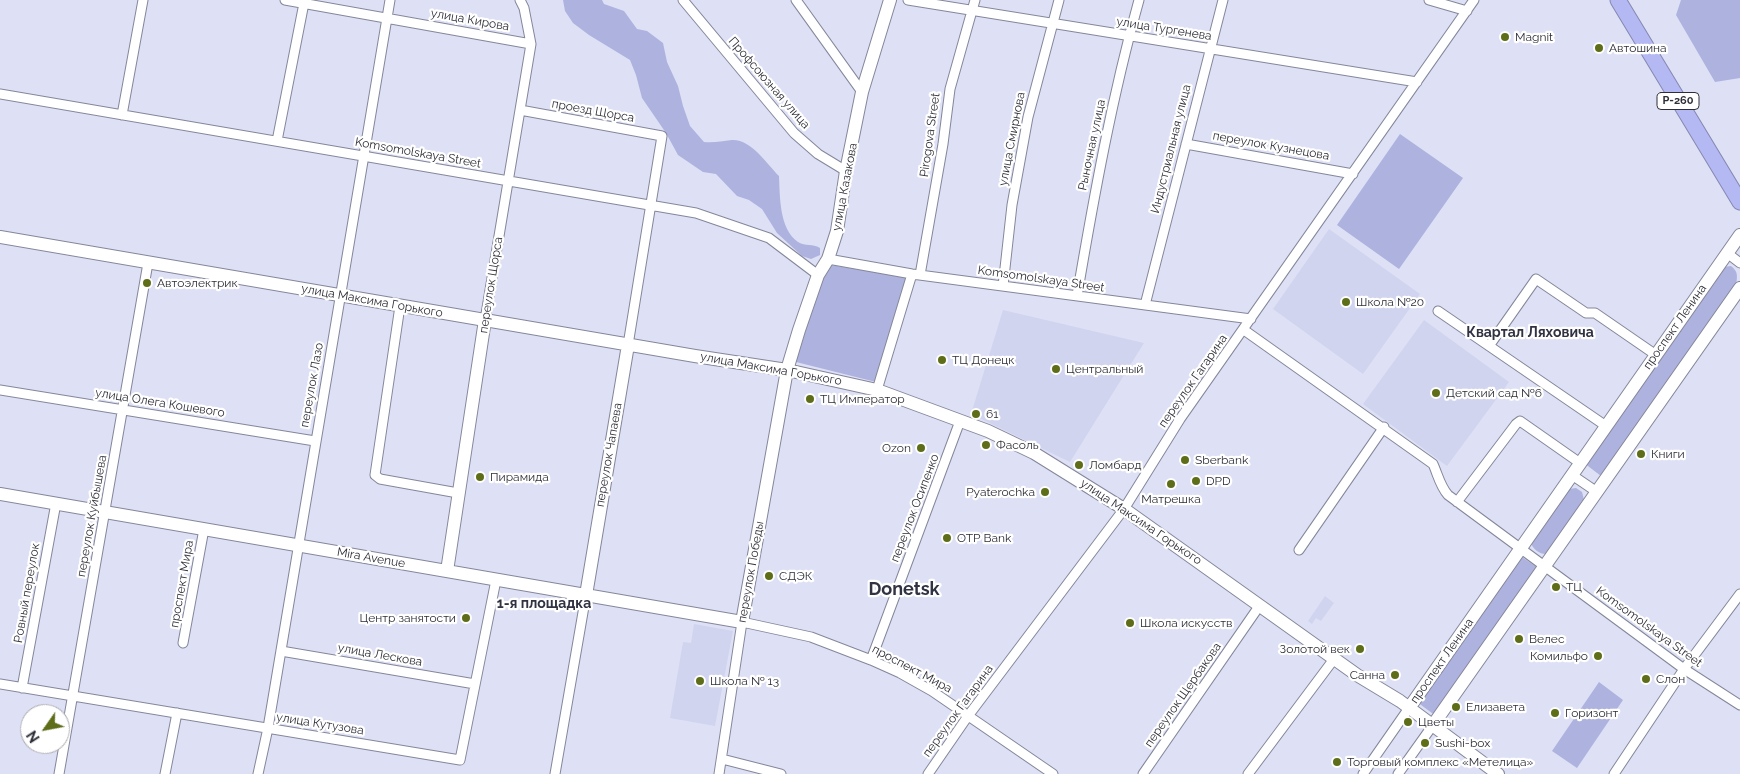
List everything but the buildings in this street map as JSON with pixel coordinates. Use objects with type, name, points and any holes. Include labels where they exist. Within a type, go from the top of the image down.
[{"type":"highway","name":"Р-260","points":[[1618,0],[1740,202]]},
{"type":"main road","name":"улица Казакова","points":[[787,370],[818,275],[828,259],[837,231],[846,171],[862,92],[890,0]]},
{"type":"main road","name":"проспект Ленина","points":[[1409,708],[1740,235]]},
{"type":"main road","name":"улица Максима Горького","points":[[0,237],[628,345],[787,370],[877,390],[988,431],[1034,453],[1124,509],[1334,658],[1433,725],[1494,773]]},
{"type":"main road","points":[[1433,725],[1740,288]]},
{"type":"main road","name":"переулок Щорса","points":[[447,571],[485,320]]},
{"type":"main road","name":"переулок Чапаева","points":[[586,595],[628,345]]},
{"type":"main road","name":"переулок Победы","points":[[742,622],[787,370]]},
{"type":"main road","name":"Mira Avenue","points":[[0,494],[742,622]]},
{"type":"street","points":[[122,115],[143,0]]},
{"type":"street","name":"улица Кирова","points":[[285,0],[329,4],[386,18],[531,44]]},
{"type":"street","name":"переулок Лазо","points":[[258,774],[268,728],[390,0]]},
{"type":"street","name":"переулок Щорса","points":[[485,320],[531,44],[524,8],[520,0]]},
{"type":"street","name":"Профсоюзная улица","points":[[683,0],[794,133],[818,154],[846,171]]},
{"type":"street","points":[[796,0],[862,92]]},
{"type":"street","name":"улица Тургенева","points":[[908,0],[1416,82]]},
{"type":"street","name":"Pirogova Street","points":[[877,390],[916,275],[943,144],[950,89],[975,0]]},
{"type":"street","name":"улица Смирнова","points":[[1003,286],[1012,205],[1028,117],[1059,0]]},
{"type":"street","name":"Рыночная улица","points":[[1077,296],[1102,153],[1139,0]]},
{"type":"street","name":"Индустриальная улица","points":[[1145,305],[1223,0]]},
{"type":"street","points":[[1429,0],[1467,11]]},
{"type":"street","name":"переулок Гагарина","points":[[928,774],[968,716],[1124,509],[1180,419],[1474,0]]},
{"type":"street","points":[[277,141],[304,3]]},
{"type":"street","name":"Komsomolskaya Street","points":[[0,94],[696,213],[769,238],[818,275]]},
{"type":"street","name":"проезд Щорса","points":[[520,110],[662,136]]},
{"type":"street","name":"переулок Чапаева","points":[[628,345],[662,136]]},
{"type":"street","name":"переулок Кузнецова","points":[[1186,144],[1352,174]]},
{"type":"street","points":[[1727,252],[1740,263]]},
{"type":"street","name":"Komsomolskaya Street","points":[[828,259],[916,275],[1251,319]]},
{"type":"street","name":"переулок Куйбышева","points":[[59,774],[148,263]]},
{"type":"street","points":[[1489,346],[1536,279],[1586,313],[1595,313],[1656,355]]},
{"type":"street","points":[[400,306],[375,475],[380,479],[458,493]]},
{"type":"street","points":[[1438,310],[1606,426]]},
{"type":"street","points":[[1244,330],[1384,427],[1433,464],[1439,475],[1442,488],[1457,502],[1545,566]]},
{"type":"street","name":"улица Олега Кошевого","points":[[0,390],[315,441]]},
{"type":"street","name":"переулок Осипенко","points":[[871,660],[960,421]]},
{"type":"street","points":[[1457,502],[1520,421],[1580,463]]},
{"type":"street","points":[[1299,550],[1384,427]]},
{"type":"street","points":[[1572,475],[1597,492]]},
{"type":"street","name":"Ровный переулок","points":[[22,688],[56,503]]},
{"type":"street","name":"проспект Мира","points":[[183,643],[204,529]]},
{"type":"street","name":"Komsomolskaya Street","points":[[1545,566],[1684,669],[1740,706]]},
{"type":"street","points":[[475,684],[496,580]]},
{"type":"street","points":[[1614,774],[1684,669],[1740,594]]},
{"type":"street","name":"переулок Чапаева","points":[[555,774],[586,595]]},
{"type":"street","name":"переулок Щербакова","points":[[1144,774],[1260,605]]},
{"type":"street","name":"проспект Мира","points":[[742,622],[811,637],[871,660],[932,691],[1053,774]]},
{"type":"street","name":"переулок Победы","points":[[719,774],[742,622]]},
{"type":"street","name":"улица Лескова","points":[[281,651],[475,684]]},
{"type":"street","points":[[1248,774],[1334,658]]},
{"type":"street","name":"улица Кутузова","points":[[0,684],[460,760],[475,684]]},
{"type":"street","name":"проспект Ленина","points":[[1362,774],[1409,708]]},
{"type":"street","points":[[165,774],[177,713]]},
{"type":"street","points":[[1398,774],[1433,725]]},
{"type":"street","points":[[722,759],[781,774]]},
{"type":"shaded area","points":[[563,0],[602,0],[604,4],[624,11],[637,29],[647,31],[663,43],[667,62],[678,86],[690,126],[704,142],[739,141],[758,153],[779,176],[782,212],[787,229],[798,242],[820,248],[820,255],[811,259],[802,256],[777,233],[762,209],[749,200],[737,196],[716,174],[703,172],[678,155],[666,133],[642,98],[630,60],[573,23],[565,11]]},
{"type":"shaded area","points":[[1681,0],[1740,0],[1740,78],[1715,82],[1676,15]]},
{"type":"shaded area","points":[[1400,134],[1463,178],[1399,269],[1337,225]]},
{"type":"shaded area","name":"Школа №20","points":[[1329,229],[1420,294],[1363,374],[1273,309]]},
{"type":"shaded area","points":[[831,265],[909,278],[876,382],[796,362],[824,271]]},
{"type":"shaded area","points":[[1731,266],[1734,268],[1737,277],[1736,286],[1601,476],[1584,463],[1724,267]]},
{"type":"shaded area","name":"Центральный","points":[[1003,310],[1144,343],[1070,462],[971,414]]},
{"type":"shaded area","name":"Детский сад №6","points":[[1424,320],[1509,382],[1447,466],[1363,404]]},
{"type":"shaded area","points":[[1576,488],[1582,492],[1584,500],[1546,554],[1539,552],[1531,543],[1569,489]]},
{"type":"shaded area","points":[[1519,555],[1538,568],[1436,716],[1417,702]]},
{"type":"shaded area","points":[[1325,596],[1334,603],[1321,621],[1316,618],[1312,624],[1308,621]]},
{"type":"shaded area","name":"Школа № 13","points":[[694,624],[733,631],[715,726],[670,718],[683,642],[691,643]]},
{"type":"shaded area","points":[[1599,682],[1623,700],[1577,768],[1552,751]]},
{"type":"place","name":"Magnit","points":[[1505,37]]},
{"type":"place","name":"Автошина","points":[[1599,48]]},
{"type":"place","name":"Автоэлектрик","points":[[147,283]]},
{"type":"place","name":"Школа №20","points":[[1346,302]]},
{"type":"place","name":"ТЦ Донецк","points":[[942,360]]},
{"type":"place","name":"Центральный","points":[[1056,369]]},
{"type":"place","name":"Детский сад №6","points":[[1436,393]]},
{"type":"place","name":"ТЦ Император","points":[[810,399]]},
{"type":"place","name":"61","points":[[976,414]]},
{"type":"place","name":"Фасоль","points":[[986,445]]},
{"type":"place","name":"Ozon","points":[[921,448]]},
{"type":"place","name":"Книги","points":[[1641,454]]},
{"type":"place","name":"Sberbank","points":[[1185,460]]},
{"type":"place","name":"Ломбард","points":[[1079,465]]},
{"type":"place","name":"Пирамида","points":[[480,477]]},
{"type":"place","name":"DPD","points":[[1196,481]]},
{"type":"place","name":"Матрешка","points":[[1171,484]]},
{"type":"place","name":"Pyaterochka","points":[[1045,492]]},
{"type":"place","name":"OTP Bank","points":[[947,538]]},
{"type":"place","name":"СДЭК","points":[[769,576]]},
{"type":"place","name":"ТЦ","points":[[1556,587]]},
{"type":"place","name":"Центр занятости","points":[[466,618]]},
{"type":"place","name":"Школа искусств","points":[[1130,623]]},
{"type":"place","name":"Велес","points":[[1519,639]]},
{"type":"place","name":"Золотой век","points":[[1360,649]]},
{"type":"place","name":"Комильфо","points":[[1598,656]]},
{"type":"place","name":"Санна","points":[[1395,675]]},
{"type":"place","name":"Слон","points":[[1646,679]]},
{"type":"place","name":"Школа № 13","points":[[700,681]]},
{"type":"place","name":"Елизавета","points":[[1456,707]]},
{"type":"place","name":"Горизонт","points":[[1555,713]]},
{"type":"place","name":"Цветы","points":[[1408,722]]},
{"type":"place","name":"Sushi-box","points":[[1425,743]]},
{"type":"place","name":"Торговый комплекс «Метелица»","points":[[1337,762]]},
{"type":"district","name":"Квартал Ляховича","points":[[1530,333]]},
{"type":"district","name":"Donetsk","points":[[904,590]]},
{"type":"district","name":"1-я площадка","points":[[544,604]]}]
